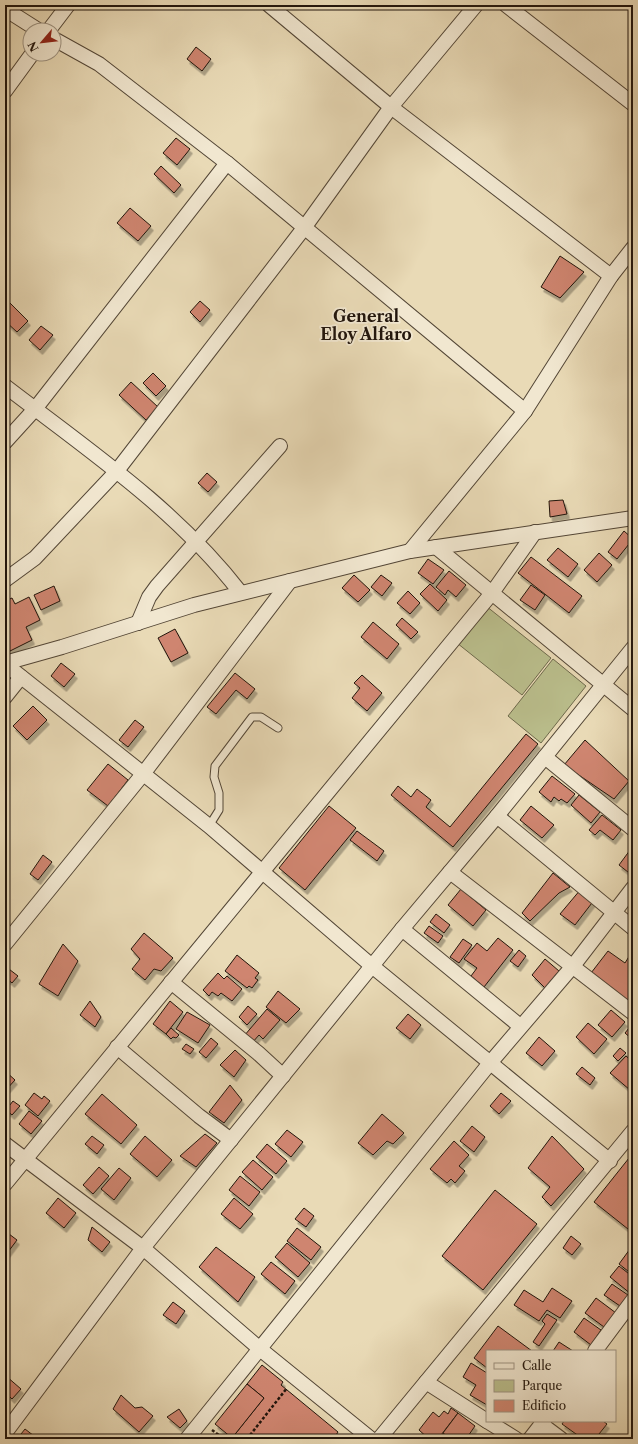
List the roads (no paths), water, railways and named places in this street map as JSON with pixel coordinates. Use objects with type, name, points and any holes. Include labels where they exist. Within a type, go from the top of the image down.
[{"type":"street","points":[[55,22],[68,5]]},
{"type":"street","points":[[269,5],[391,107],[611,276]]},
{"type":"street","points":[[5,580],[35,558],[116,472],[304,228],[391,107],[476,5]]},
{"type":"street","points":[[506,5],[633,104]]},
{"type":"street","points":[[5,9],[25,22]]},
{"type":"street","points":[[62,43],[99,64],[227,163],[525,411]]},
{"type":"street","points":[[5,91],[26,62]]},
{"type":"street","points":[[5,442],[34,409],[227,163]]},
{"type":"street","points":[[410,551],[525,411],[611,276],[633,248]]},
{"type":"street","points":[[5,386],[153,502],[196,542],[240,592]]},
{"type":"street","points":[[138,623],[149,597],[157,586],[280,446]]},
{"type":"street","points":[[5,663],[240,592],[410,551],[633,518]]},
{"type":"street","points":[[5,1184],[261,871],[492,593],[535,532]]},
{"type":"street","points":[[436,547],[633,709]]},
{"type":"street","points":[[5,944],[143,774],[290,581]]},
{"type":"street","points":[[5,1433],[143,1248],[633,648]]},
{"type":"street","points":[[5,663],[209,826],[372,966],[610,1161]]},
{"type":"street","points":[[5,697],[21,677]]},
{"type":"street","points":[[544,758],[633,829]]},
{"type":"street","points":[[497,816],[633,928]]},
{"type":"street","points":[[450,872],[633,1013]]},
{"type":"street","points":[[187,1439],[490,1062],[573,966],[613,912],[633,888]]},
{"type":"street","points":[[402,929],[520,1026]]},
{"type":"street","points":[[171,982],[258,1053],[283,1076]]},
{"type":"street","points":[[117,1047],[231,1140]]},
{"type":"street","points":[[379,1439],[610,1161],[633,1131]]},
{"type":"street","points":[[5,1144],[24,1160],[143,1248],[260,1349],[370,1439]]},
{"type":"street","points":[[596,1350],[633,1300]]},
{"type":"street","points":[[426,1382],[486,1420]]},
{"type":"street","points":[[489,1422],[516,1439]]},
{"type":"street","points":[[530,1439],[542,1423],[561,1439]]},
{"type":"lane","points":[[209,826],[219,810],[219,793],[214,777],[215,766],[252,717],[261,717],[278,728]]},
{"type":"district","name":"General Eloy Alfaro","points":[[366,325]]}]
